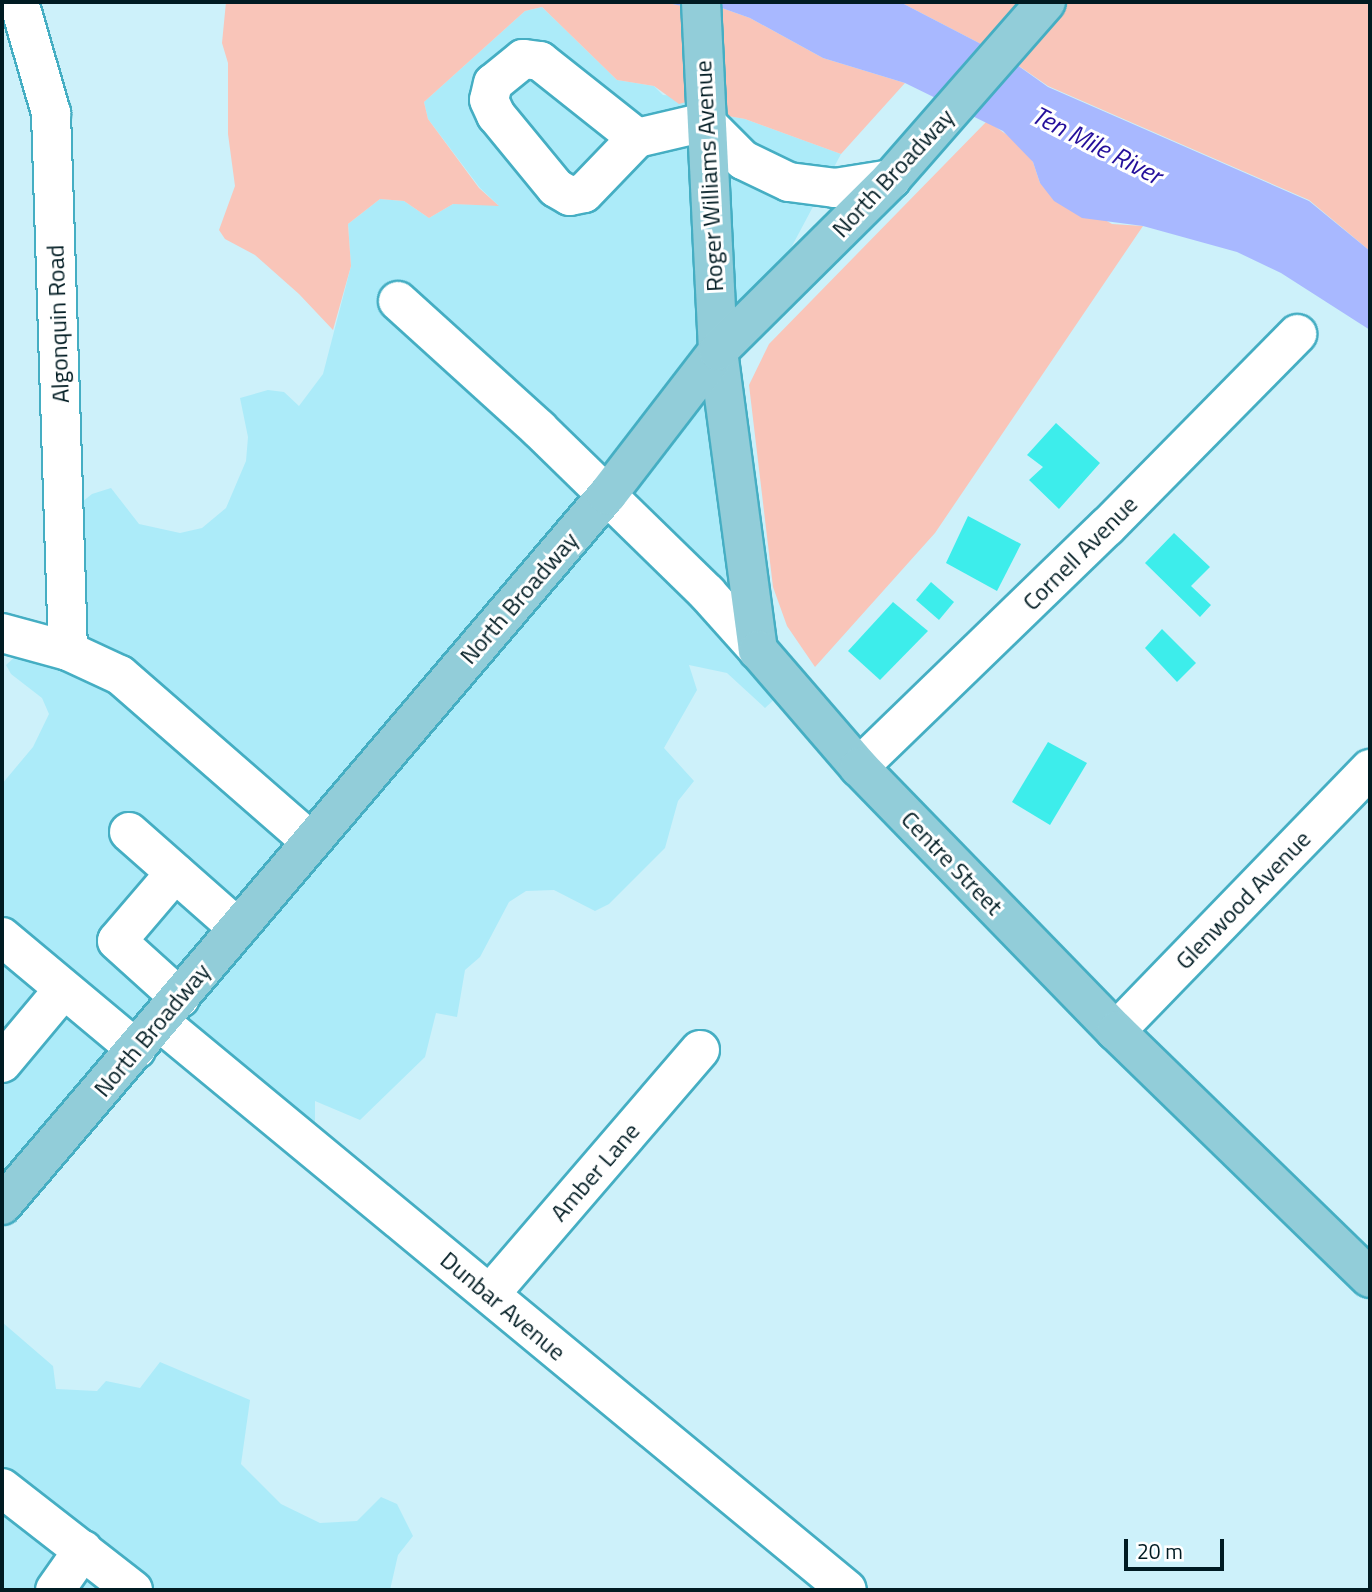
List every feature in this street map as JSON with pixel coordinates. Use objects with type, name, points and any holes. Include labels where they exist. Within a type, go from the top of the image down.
[{"type":"main road","name":"Roger Williams Avenue","points":[[701,7],[718,351]]},
{"type":"main road","name":"North Broadway","points":[[7,1188],[159,1023],[310,841],[607,495],[718,351],[891,179],[1035,15]]},
{"type":"main road","points":[[718,351],[758,650]]},
{"type":"main road","name":"Centre Street","points":[[758,650],[859,767],[1116,1031],[1370,1278]]},
{"type":"street","name":"Algonquin Road","points":[[19,2],[51,113],[68,651]]},
{"type":"street","points":[[637,138],[705,122],[743,160],[789,182],[835,188],[891,179]]},
{"type":"street","points":[[398,301],[444,339],[607,495],[758,650]]},
{"type":"street","name":"Cornell Avenue","points":[[859,767],[1098,537],[1297,334]]},
{"type":"street","points":[[2,634],[68,651],[120,676],[310,841]]},
{"type":"street","name":"Glenwood Avenue","points":[[1116,1031],[1370,769]]},
{"type":"street","points":[[129,832],[238,928]]},
{"type":"street","points":[[159,1023],[117,942],[175,873]]},
{"type":"street","points":[[2,937],[63,990],[159,1023]]},
{"type":"street","points":[[2,1063],[63,990]]},
{"type":"street","name":"Dunbar Avenue","points":[[159,1023],[846,1590]]},
{"type":"street","name":"Amber Lane","points":[[490,1294],[700,1050]]},
{"type":"street","points":[[2,1488],[133,1590]]},
{"type":"street","points":[[55,1590],[83,1550]]},
{"type":"shaded area","points":[[226,2],[663,2],[701,10],[719,7],[750,18],[823,58],[905,83],[841,154],[745,119],[705,112],[701,98],[679,104],[654,86],[617,80],[542,7],[525,11],[424,102],[428,119],[479,188],[499,206],[453,204],[429,218],[404,201],[380,199],[348,224],[351,266],[333,330],[299,294],[255,255],[225,239],[219,230],[235,186],[228,134],[228,63],[222,43]]},
{"type":"shaded area","points":[[900,2],[1370,2],[1370,251],[1309,200],[1048,86],[1006,57]]},
{"type":"shaded area","points":[[542,7],[617,80],[654,86],[663,95],[701,98],[705,112],[745,119],[841,154],[741,342],[722,359],[780,694],[765,708],[727,673],[689,665],[697,690],[664,748],[694,781],[678,801],[665,848],[609,904],[595,911],[554,890],[526,891],[509,902],[480,957],[465,970],[457,1017],[436,1013],[425,1057],[360,1120],[315,1101],[315,1127],[149,1037],[2,1209],[2,784],[33,747],[49,714],[42,698],[11,674],[6,665],[18,654],[51,645],[56,523],[92,494],[111,488],[139,524],[180,533],[202,528],[226,508],[246,461],[248,437],[240,398],[268,390],[284,392],[299,406],[323,374],[351,266],[348,224],[380,199],[404,201],[429,218],[453,204],[498,205],[480,188],[428,119],[424,102],[525,11]]},
{"type":"shaded area","points":[[987,121],[1020,144],[1033,162],[1040,183],[1112,224],[1143,226],[935,533],[815,667],[787,626],[773,587],[749,385],[769,344]]},
{"type":"shaded area","points":[[2,1322],[53,1366],[56,1389],[97,1391],[106,1381],[140,1388],[160,1362],[250,1400],[241,1464],[281,1504],[320,1523],[357,1521],[381,1497],[397,1504],[413,1536],[398,1555],[390,1590],[2,1590]]},
{"type":"water","name":"Ten Mile River","points":[[663,2],[900,2],[1006,57],[1048,87],[1309,201],[1370,251],[1370,330],[1281,273],[1237,252],[1143,226],[1082,218],[1054,201],[1040,183],[1033,162],[1003,131],[905,83],[823,58],[750,18],[719,7],[701,10]]},
{"type":"building","points":[[1056,423],[1100,463],[1059,509],[1029,480],[1043,467],[1027,455]]},
{"type":"building","points":[[968,516],[1021,544],[997,591],[946,563]]},
{"type":"building","points":[[1174,533],[1210,567],[1191,586],[1211,605],[1200,617],[1145,563]]},
{"type":"building","points":[[931,582],[954,602],[939,620],[916,600]]},
{"type":"building","points":[[893,602],[928,631],[880,680],[848,651]]},
{"type":"building","points":[[1162,629],[1196,663],[1177,682],[1145,648]]},
{"type":"building","points":[[1048,742],[1087,763],[1050,825],[1012,802]]}]
